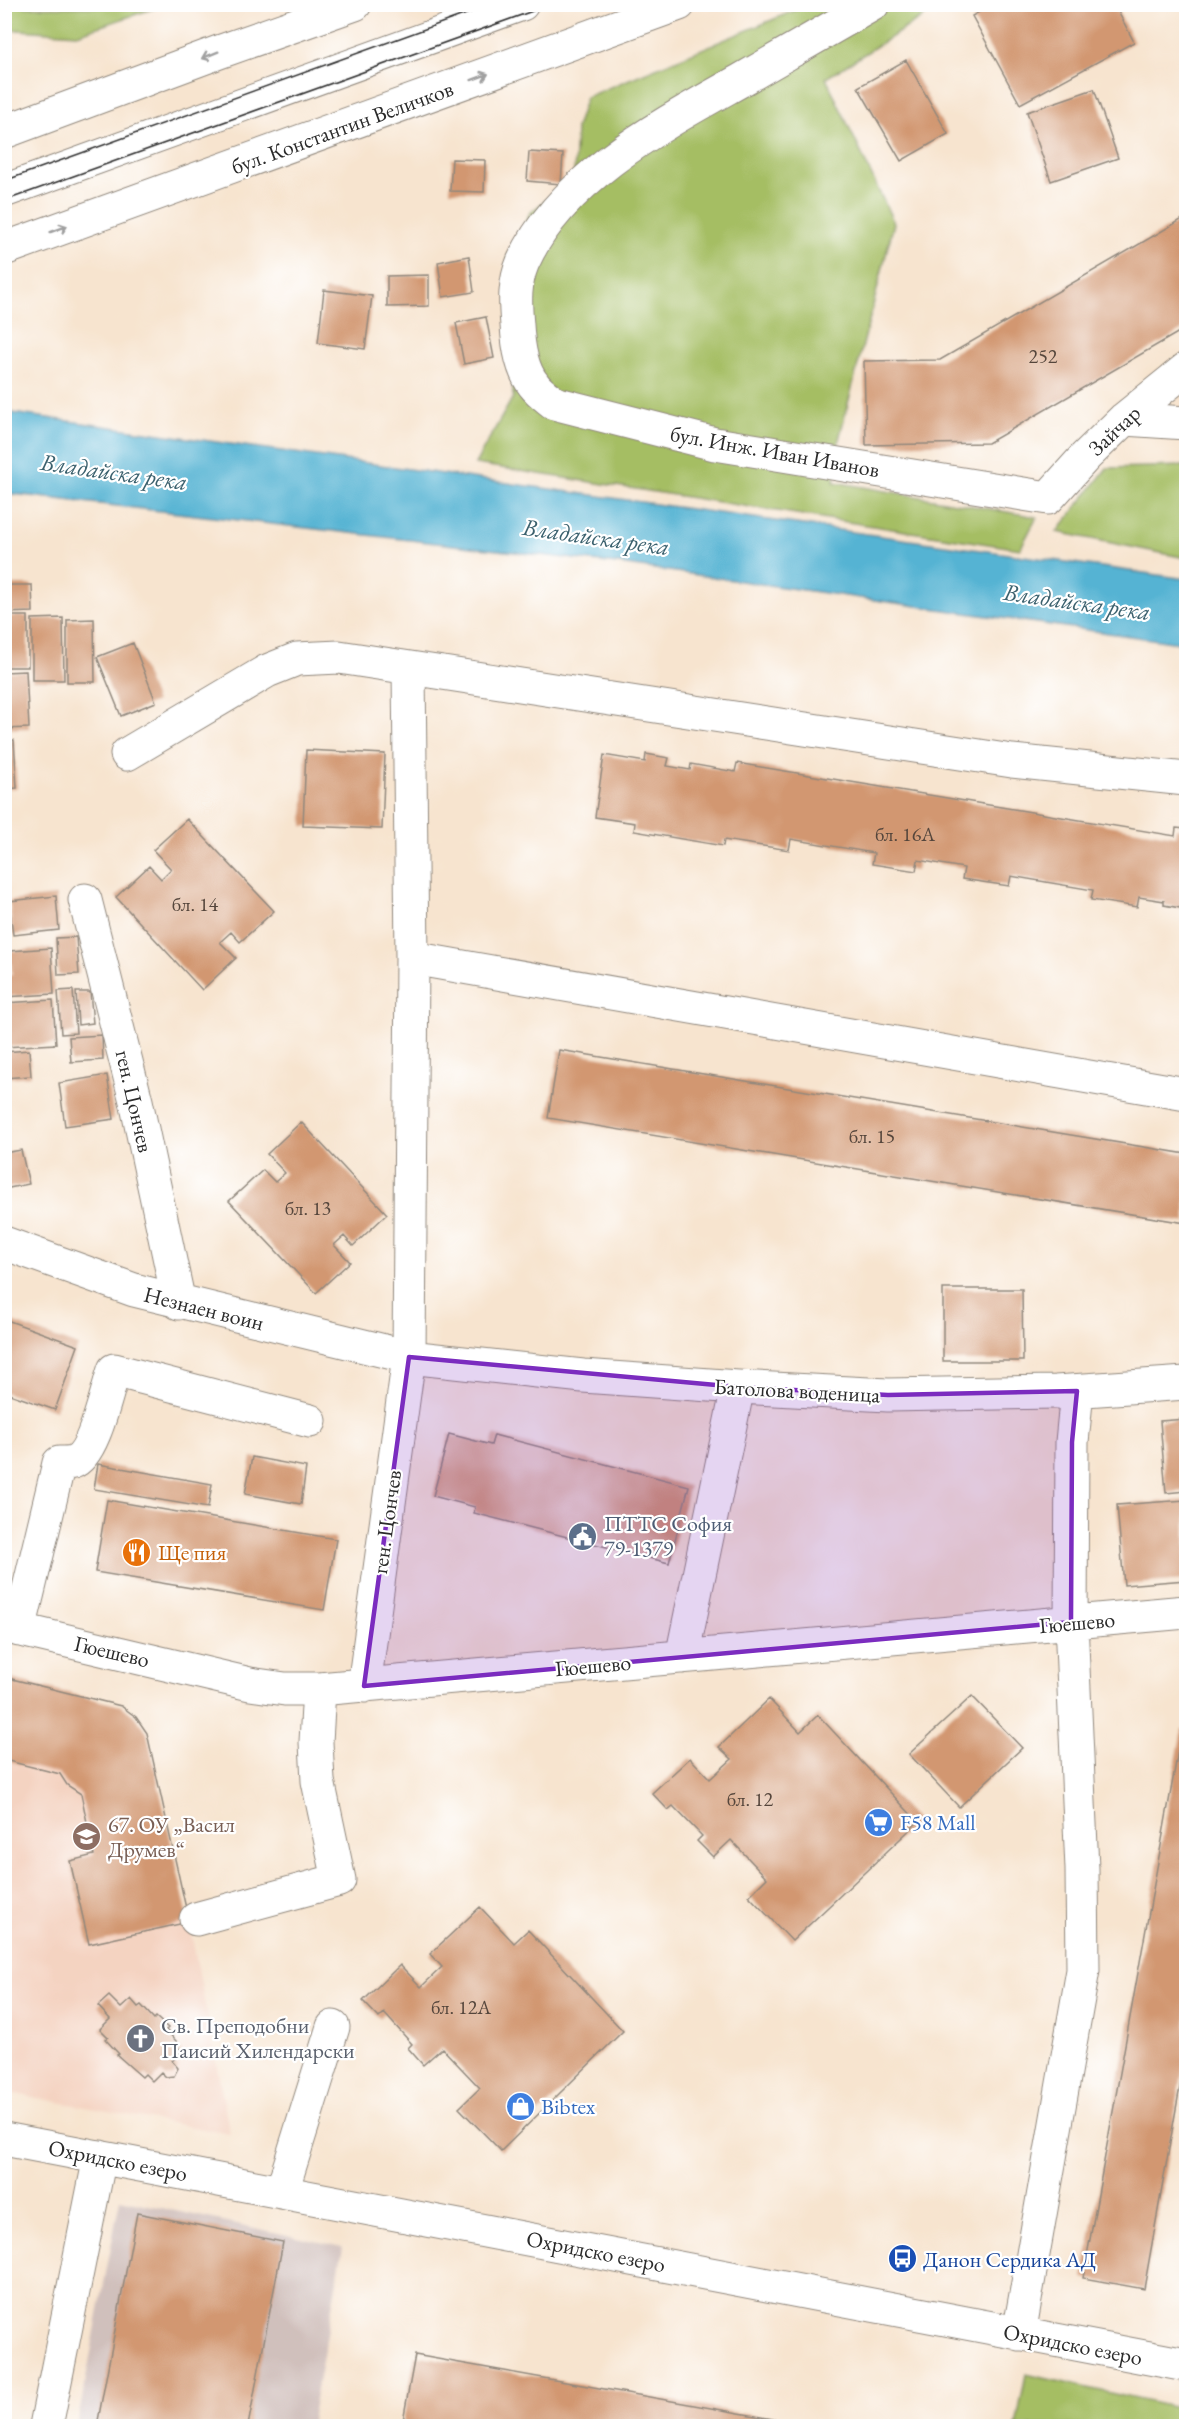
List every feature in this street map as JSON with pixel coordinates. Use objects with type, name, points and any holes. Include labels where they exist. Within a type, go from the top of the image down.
[{"type":"street","points":[[4,132],[356,4]]},
{"type":"street","points":[[4,191],[522,4]]},
{"type":"street","name":"бул. Константин Величков","points":[[4,249],[679,4]]},
{"type":"street","name":"бул. Инж. Иван Иванов","points":[[873,4],[699,103],[626,150],[593,175],[562,204],[538,236],[523,263],[514,292],[523,364],[534,386],[554,403],[577,409],[715,444],[1048,498]]},
{"type":"street","name":"Зайчар","points":[[1048,498],[1124,419],[1186,369]]},
{"type":"street","points":[[1124,419],[1186,423]]},
{"type":"street","points":[[128,754],[267,670],[297,659],[339,657],[1012,761],[1186,779]]},
{"type":"street","name":"ген. Цончев","points":[[364,1686],[409,1357],[412,958],[409,669]]},
{"type":"street","name":"ген. Цончев","points":[[86,900],[136,1101],[179,1303]]},
{"type":"street","points":[[412,958],[1186,1094]]},
{"type":"street","name":"Незнаен воин","points":[[4,1243],[134,1290],[179,1303],[409,1357]]},
{"type":"street","name":"Батолова воденица","points":[[409,1357],[501,1368],[738,1387],[888,1395],[1077,1391],[1186,1383]]},
{"type":"street","points":[[12,1628],[59,1463],[74,1462],[85,1452],[92,1439],[114,1370],[310,1421]]},
{"type":"street","points":[[682,1657],[738,1387]]},
{"type":"street","points":[[1019,2334],[1083,1970],[1082,1869],[1071,1622],[1071,1442],[1077,1391]]},
{"type":"street","name":"Гюешево","points":[[12,1628],[250,1684],[285,1689],[319,1689],[1186,1612]]},
{"type":"street","points":[[196,1919],[339,1880],[318,1781],[316,1742],[319,1689]]},
{"type":"street","points":[[282,2191],[333,2027]]},
{"type":"street","name":"Охридско езеро","points":[[4,2139],[1186,2365]]},
{"type":"street","points":[[46,2427],[100,2157]]},
{"type":"highlighted area","points":[[409,1357],[738,1387],[888,1395],[1077,1391],[1072,1442],[1071,1622],[364,1686]]},
{"type":"shaded area","name":"67. ОУ „Васил Друмев“","points":[[4,1677],[121,1706],[136,1717],[147,1733],[189,1922],[230,2134],[5,2092]]},
{"type":"shaded area","points":[[120,2199],[343,2247],[310,2426],[77,2426]]},
{"type":"green space","points":[[129,4],[164,5],[77,34],[5,29],[5,5],[129,7]]},
{"type":"green space","points":[[808,5],[942,5],[826,78],[894,223],[839,439],[834,482],[1037,517],[1020,549],[475,464],[513,397],[508,257],[530,213],[574,178],[576,128],[586,97]]},
{"type":"green space","points":[[1186,466],[1186,558],[1057,532],[1107,468]]},
{"type":"green space","points":[[1026,2374],[1186,2410],[1186,2426],[1016,2426]]},
{"type":"water","name":"Владайска река","points":[[5,412],[1186,579],[1186,644],[626,565],[5,493]]},
{"type":"building","points":[[993,4],[1114,4],[1134,42],[1020,104],[972,16]]},
{"type":"building","points":[[906,60],[948,134],[901,161],[858,87]]},
{"type":"building","points":[[1094,89],[1118,158],[1051,181],[1027,112]]},
{"type":"building","points":[[529,152],[563,154],[561,184],[527,181]]},
{"type":"building","points":[[452,159],[485,160],[484,192],[450,191]]},
{"type":"building","points":[[1186,217],[1186,328],[988,443],[866,445],[864,361],[940,360]]},
{"type":"building","points":[[469,256],[474,292],[443,297],[438,262]]},
{"type":"building","points":[[429,275],[429,306],[387,307],[387,276]]},
{"type":"building","points":[[324,290],[372,296],[365,349],[318,343]]},
{"type":"building","points":[[486,317],[494,358],[464,364],[456,323]]},
{"type":"building","points":[[4,585],[32,585],[33,612],[4,613]]},
{"type":"building","points":[[4,616],[28,616],[28,667],[4,667]]},
{"type":"building","points":[[63,618],[64,680],[32,680],[32,619]]},
{"type":"building","points":[[94,619],[95,682],[67,682],[67,620]]},
{"type":"building","points":[[133,643],[156,702],[121,716],[97,657]]},
{"type":"building","points":[[26,671],[29,728],[4,729],[4,672]]},
{"type":"building","points":[[4,740],[14,740],[17,788],[4,789]]},
{"type":"building","points":[[306,750],[385,754],[382,829],[303,826]]},
{"type":"building","points":[[646,754],[669,758],[667,766],[690,770],[691,764],[735,772],[737,763],[1175,836],[1176,828],[1186,829],[1186,909],[1164,905],[1164,901],[1139,897],[1137,907],[1091,900],[1093,890],[1011,876],[1009,886],[962,879],[964,868],[918,860],[916,871],[872,864],[874,853],[791,839],[789,850],[724,840],[723,846],[634,831],[635,823],[595,817],[604,755],[645,762]]},
{"type":"building","points":[[187,819],[274,911],[240,942],[231,932],[220,942],[236,958],[202,990],[116,897],[149,866],[161,879],[171,869],[153,850]]},
{"type":"building","points":[[56,896],[59,930],[13,935],[9,901]]},
{"type":"building","points":[[76,937],[79,974],[58,975],[56,938]]},
{"type":"building","points":[[51,948],[54,994],[4,997],[4,974],[12,974],[10,951]]},
{"type":"building","points":[[73,990],[76,1033],[61,1034],[58,991]]},
{"type":"building","points":[[76,992],[90,992],[93,1023],[78,1025]]},
{"type":"building","points":[[53,1000],[56,1044],[4,1047],[4,1003]]},
{"type":"building","points":[[102,1035],[103,1060],[71,1062],[69,1037]]},
{"type":"building","points":[[29,1050],[31,1076],[4,1078],[4,1052]]},
{"type":"building","points":[[559,1050],[1186,1154],[1186,1223],[548,1118]]},
{"type":"building","points":[[107,1075],[114,1119],[65,1126],[59,1083]]},
{"type":"building","points":[[301,1122],[387,1214],[353,1246],[344,1236],[334,1245],[350,1262],[316,1293],[229,1201],[263,1170],[275,1182],[285,1173],[267,1154]]},
{"type":"building","points":[[21,1150],[29,1184],[4,1189],[4,1153]]},
{"type":"building","points":[[943,1289],[1022,1289],[1023,1361],[943,1361]]},
{"type":"building","points":[[4,1319],[78,1346],[55,1410],[4,1392]]},
{"type":"building","points":[[1186,1419],[1186,1491],[1166,1493],[1160,1421]]},
{"type":"building","points":[[449,1434],[491,1445],[494,1435],[689,1486],[669,1563],[474,1513],[475,1507],[433,1496]]},
{"type":"building","points":[[252,1457],[306,1467],[301,1504],[245,1494]]},
{"type":"building","points":[[98,1464],[212,1484],[208,1508],[94,1489]]},
{"type":"building","points":[[107,1500],[336,1539],[324,1610],[95,1572]]},
{"type":"building","points":[[1186,1500],[1186,1580],[1124,1585],[1117,1505]]},
{"type":"building","points":[[4,1677],[121,1706],[136,1717],[147,1733],[189,1922],[89,1944],[70,1861],[94,1855],[81,1794],[67,1785],[60,1774],[4,1760]]},
{"type":"building","points":[[972,1696],[1022,1748],[959,1807],[909,1754]]},
{"type":"building","points":[[769,1699],[800,1732],[818,1715],[918,1822],[792,1941],[749,1896],[767,1878],[731,1840],[713,1857],[697,1841],[702,1836],[673,1806],[668,1810],[652,1793],[690,1758],[710,1779],[732,1759],[719,1747]]},
{"type":"building","points":[[1182,1729],[1186,1729],[1186,2053],[1144,2289],[1083,2278]]},
{"type":"building","points":[[480,1907],[514,1943],[528,1930],[623,2031],[501,2151],[459,2108],[480,2088],[442,2048],[423,2065],[408,2048],[412,2044],[384,2013],[379,2018],[363,2001],[400,1965],[421,1987],[442,1967],[430,1954]]},
{"type":"building","name":"Св. Преподобни Паисий Хилендарски","points":[[109,1996],[121,2008],[131,1999],[138,2007],[141,2005],[154,2019],[156,2017],[168,2028],[166,2030],[177,2042],[174,2044],[182,2051],[172,2061],[178,2068],[174,2076],[166,2077],[161,2072],[152,2081],[145,2074],[142,2077],[117,2055],[119,2054],[105,2039],[108,2037],[100,2029],[110,2019],[98,2006]]},
{"type":"building","points":[[137,2213],[283,2242],[248,2426],[97,2426]]},
{"type":"building","points":[[415,2355],[806,2425],[806,2426],[402,2426]]},
{"type":"tram line","points":[[4,181],[494,4]]},
{"type":"tram line","points":[[4,201],[552,4]]},
{"type":"place","name":"ПТТС София 79-1379","points":[[583,1536]]},
{"type":"place","name":"Ще пия","points":[[137,1552]]},
{"type":"place","name":"F58 Mall","points":[[879,1822]]},
{"type":"place","name":"67. ОУ „Васил Друмев“","points":[[87,1837]]},
{"type":"place","name":"Св. Преподобни Паисий Хилендарски","points":[[140,2038]]},
{"type":"place","name":"Bibtex","points":[[520,2106]]},
{"type":"place","name":"Данон Сердика АД","points":[[902,2259]]}]
